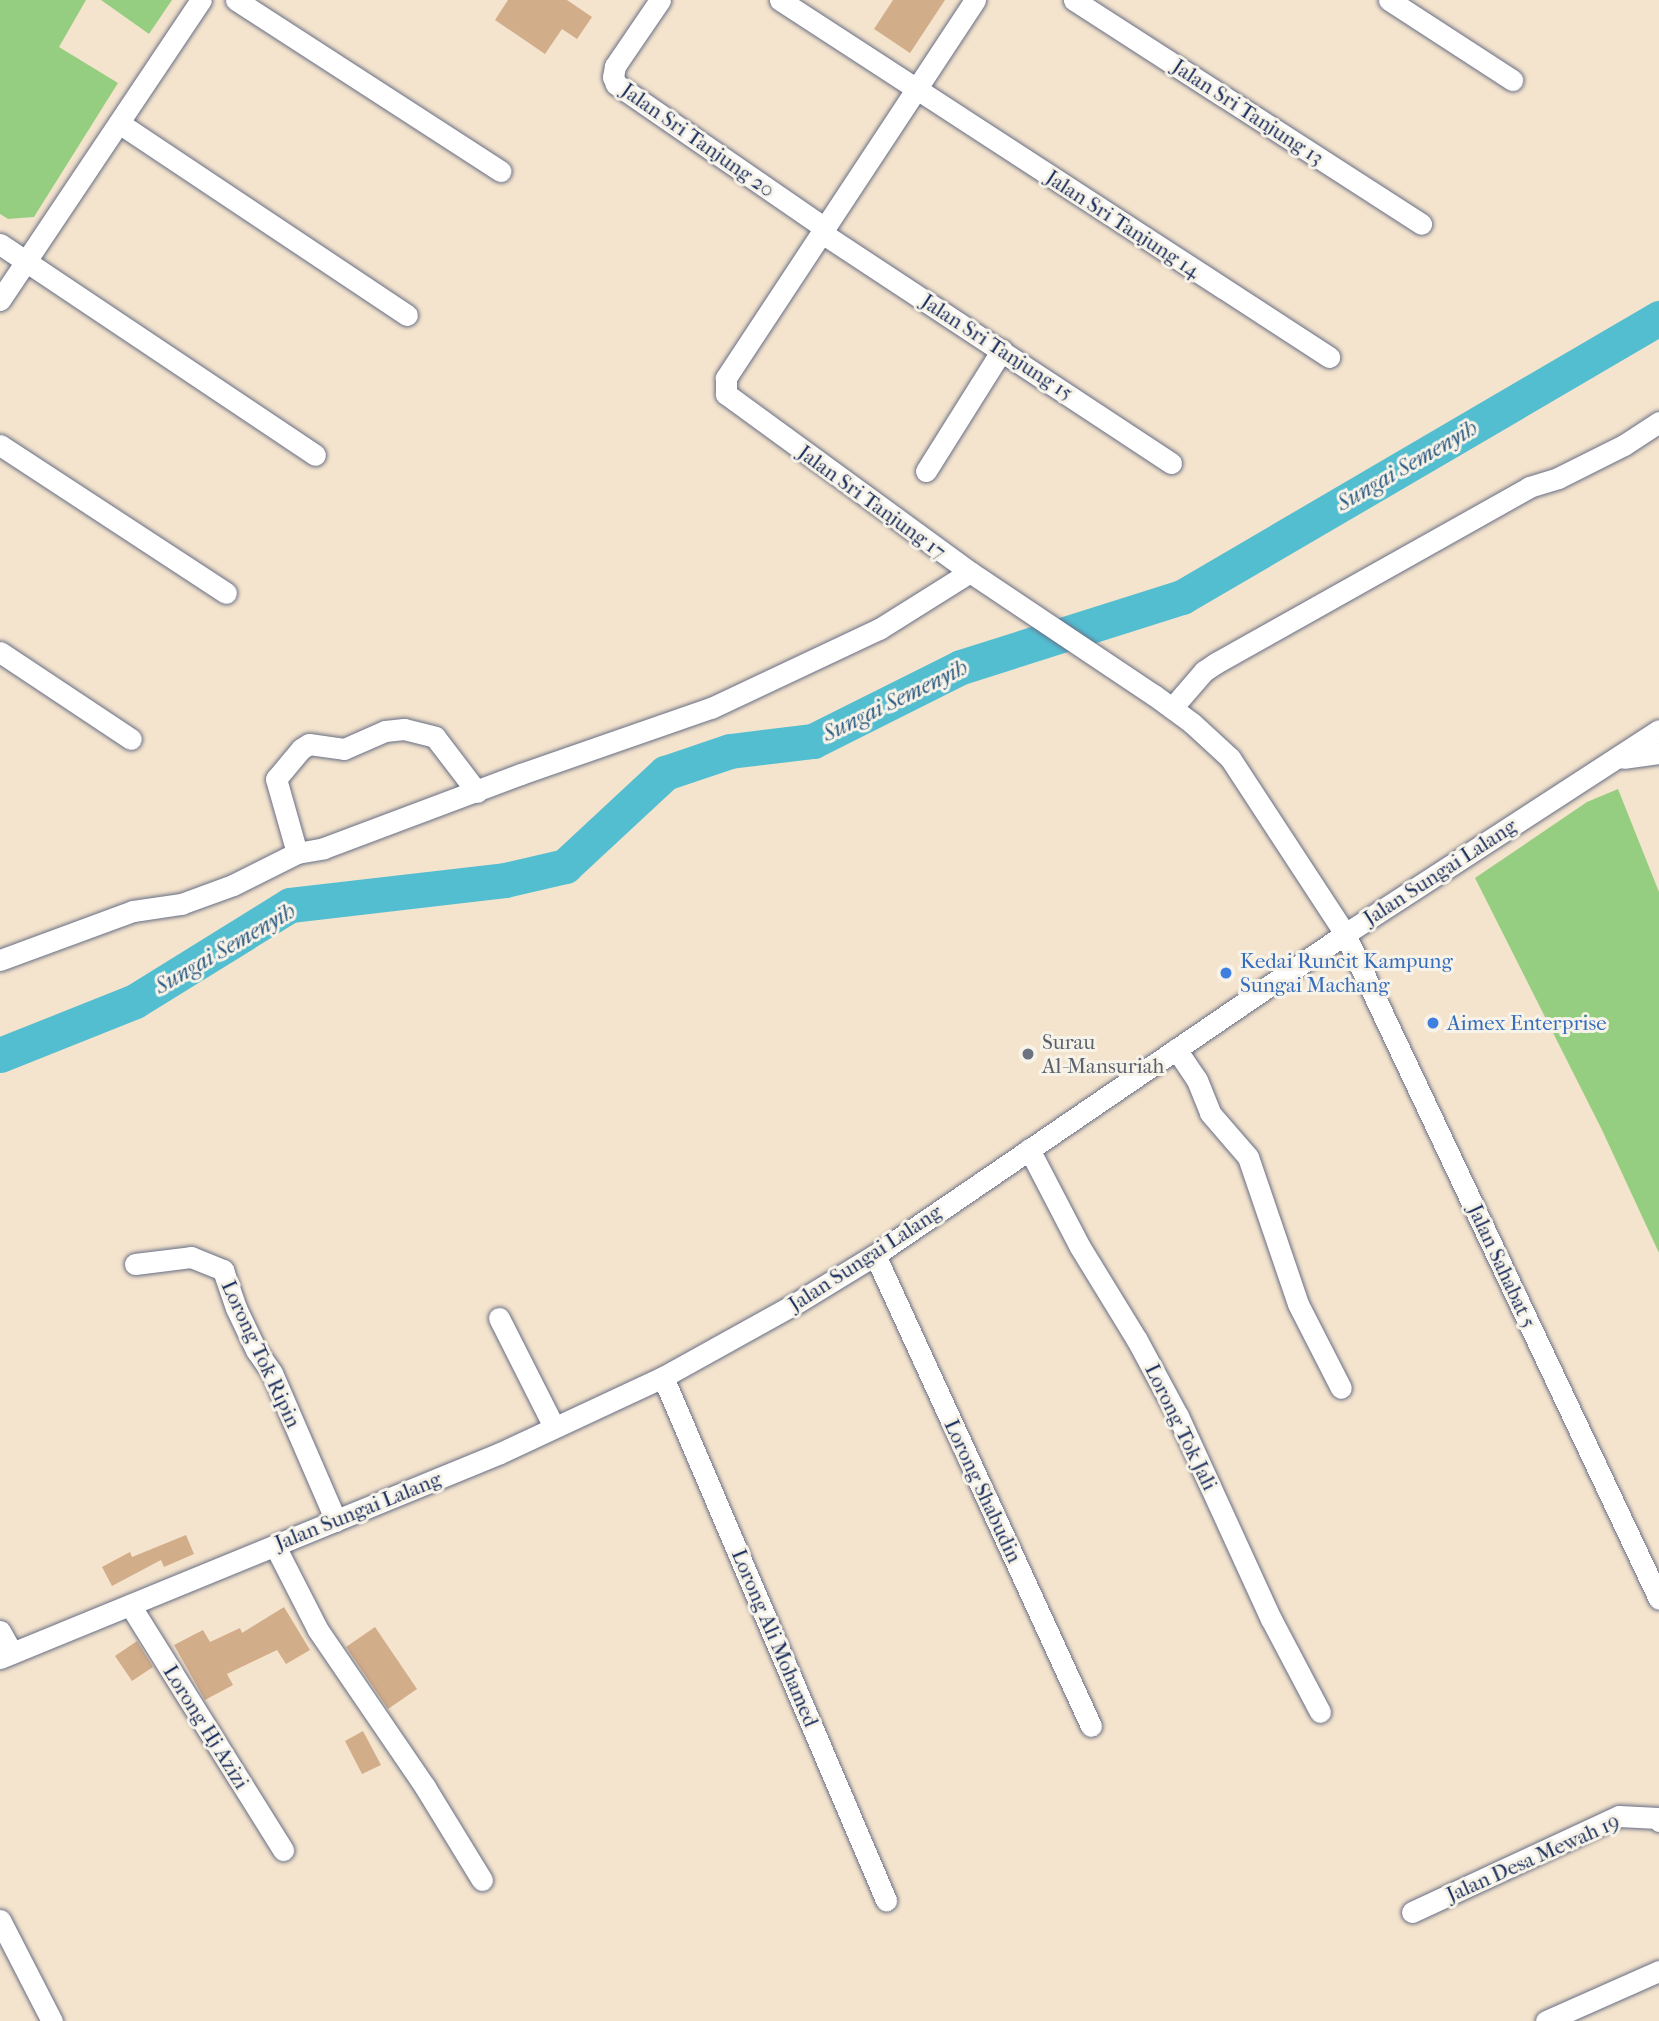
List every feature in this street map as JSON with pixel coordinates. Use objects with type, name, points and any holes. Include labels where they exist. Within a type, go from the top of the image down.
[{"type":"street","points":[[0,300],[201,0]]},
{"type":"street","points":[[236,0],[500,171]]},
{"type":"street","name":"Jalan Sri Tanjung 20","points":[[660,0],[615,66],[613,77],[616,84],[823,231]]},
{"type":"street","name":"Jalan Sri Tanjung 14","points":[[780,0],[1329,357]]},
{"type":"street","name":"Jalan Sri Tanjung 17","points":[[975,0],[726,378],[726,394],[970,572],[1172,708],[1230,758],[1345,934]]},
{"type":"street","name":"Jalan Sri Tanjung 13","points":[[1074,0],[1421,224]]},
{"type":"street","points":[[1389,0],[1512,80]]},
{"type":"street","points":[[119,122],[407,316]]},
{"type":"street","name":"Jalan Sri Tanjung 15","points":[[823,231],[1171,463]]},
{"type":"street","points":[[0,244],[315,455]]},
{"type":"street","points":[[926,471],[1002,350]]},
{"type":"street","points":[[1172,708],[1204,671],[1216,663],[1529,487],[1558,478],[1624,445],[1659,422]]},
{"type":"street","points":[[0,445],[226,593]]},
{"type":"street","points":[[0,960],[133,911],[181,904],[233,885],[298,853],[324,848],[711,708],[878,629],[970,572]]},
{"type":"street","points":[[0,652],[131,738]]},
{"type":"street","points":[[298,853],[276,779],[301,749],[309,744],[344,748],[385,732],[404,729],[435,737],[477,792]]},
{"type":"street","name":"Jalan Sungai Lalang","points":[[6,1656],[336,1521],[554,1427],[663,1377],[793,1305],[875,1255],[1345,934],[1659,730]]},
{"type":"street","points":[[1611,761],[1659,753]]},
{"type":"street","name":"Jalan Sahabat 5","points":[[1345,934],[1659,1599]]},
{"type":"street","points":[[1176,1049],[1196,1080],[1210,1113],[1248,1157],[1298,1304],[1341,1388]]},
{"type":"street","name":"Lorong Tok Jali","points":[[1029,1149],[1080,1247],[1137,1340],[1178,1416],[1271,1619],[1320,1712]]},
{"type":"street","name":"Lorong Shabudin","points":[[875,1255],[1091,1726]]},
{"type":"street","name":"Lorong Tok Ripin","points":[[135,1264],[191,1257],[223,1270],[236,1308],[256,1350],[272,1373],[336,1521]]},
{"type":"street","points":[[499,1318],[554,1427]]},
{"type":"street","name":"Lorong Ali Mohamed","points":[[663,1377],[886,1900]]},
{"type":"street","points":[[275,1546],[318,1630],[425,1787],[482,1880]]},
{"type":"street","name":"Lorong Hj Azizi","points":[[130,1605],[283,1850]]},
{"type":"street","points":[[0,1631],[6,1656]]},
{"type":"street","name":"Jalan Desa Mewah 19","points":[[1412,1912],[1619,1816],[1658,1819]]},
{"type":"street","points":[[0,1920],[52,2021]]},
{"type":"street","points":[[1546,2021],[1659,1971]]},
{"type":"green space","points":[[0,0],[86,0],[59,47],[118,83],[34,217],[8,219],[0,214]]},
{"type":"green space","points":[[101,0],[172,0],[149,34]]},
{"type":"green space","points":[[1618,789],[1659,892],[1659,1253],[1602,1130],[1475,878],[1587,802]]},
{"type":"building","points":[[508,0],[567,0],[592,17],[577,39],[562,29],[545,54],[495,20]]},
{"type":"building","points":[[893,0],[945,0],[910,53],[874,29]]},
{"type":"building","points":[[186,1535],[194,1554],[164,1567],[161,1560],[112,1586],[102,1567],[130,1552],[132,1557]]},
{"type":"building","points":[[284,1607],[310,1650],[286,1664],[277,1650],[227,1674],[233,1685],[205,1700],[174,1645],[203,1630],[210,1642],[240,1628],[242,1633]]},
{"type":"building","points":[[375,1627],[417,1689],[388,1709],[346,1647]]},
{"type":"building","points":[[137,1641],[153,1667],[132,1681],[115,1656]]},
{"type":"building","points":[[363,1731],[381,1765],[362,1774],[345,1741]]},
{"type":"waterway","name":"Sungai Semenyih","points":[[0,1055],[135,1001],[290,905],[505,880],[565,866],[665,773],[730,751],[813,741],[961,667],[1182,597],[1659,318]]},
{"type":"place","name":"Kedai Runcit Kampung Sungai Machang","points":[[1226,973]]},
{"type":"place","name":"Aimex Enterprise","points":[[1433,1023]]},
{"type":"place","name":"Surau Al-Mansuriah","points":[[1028,1054]]}]
